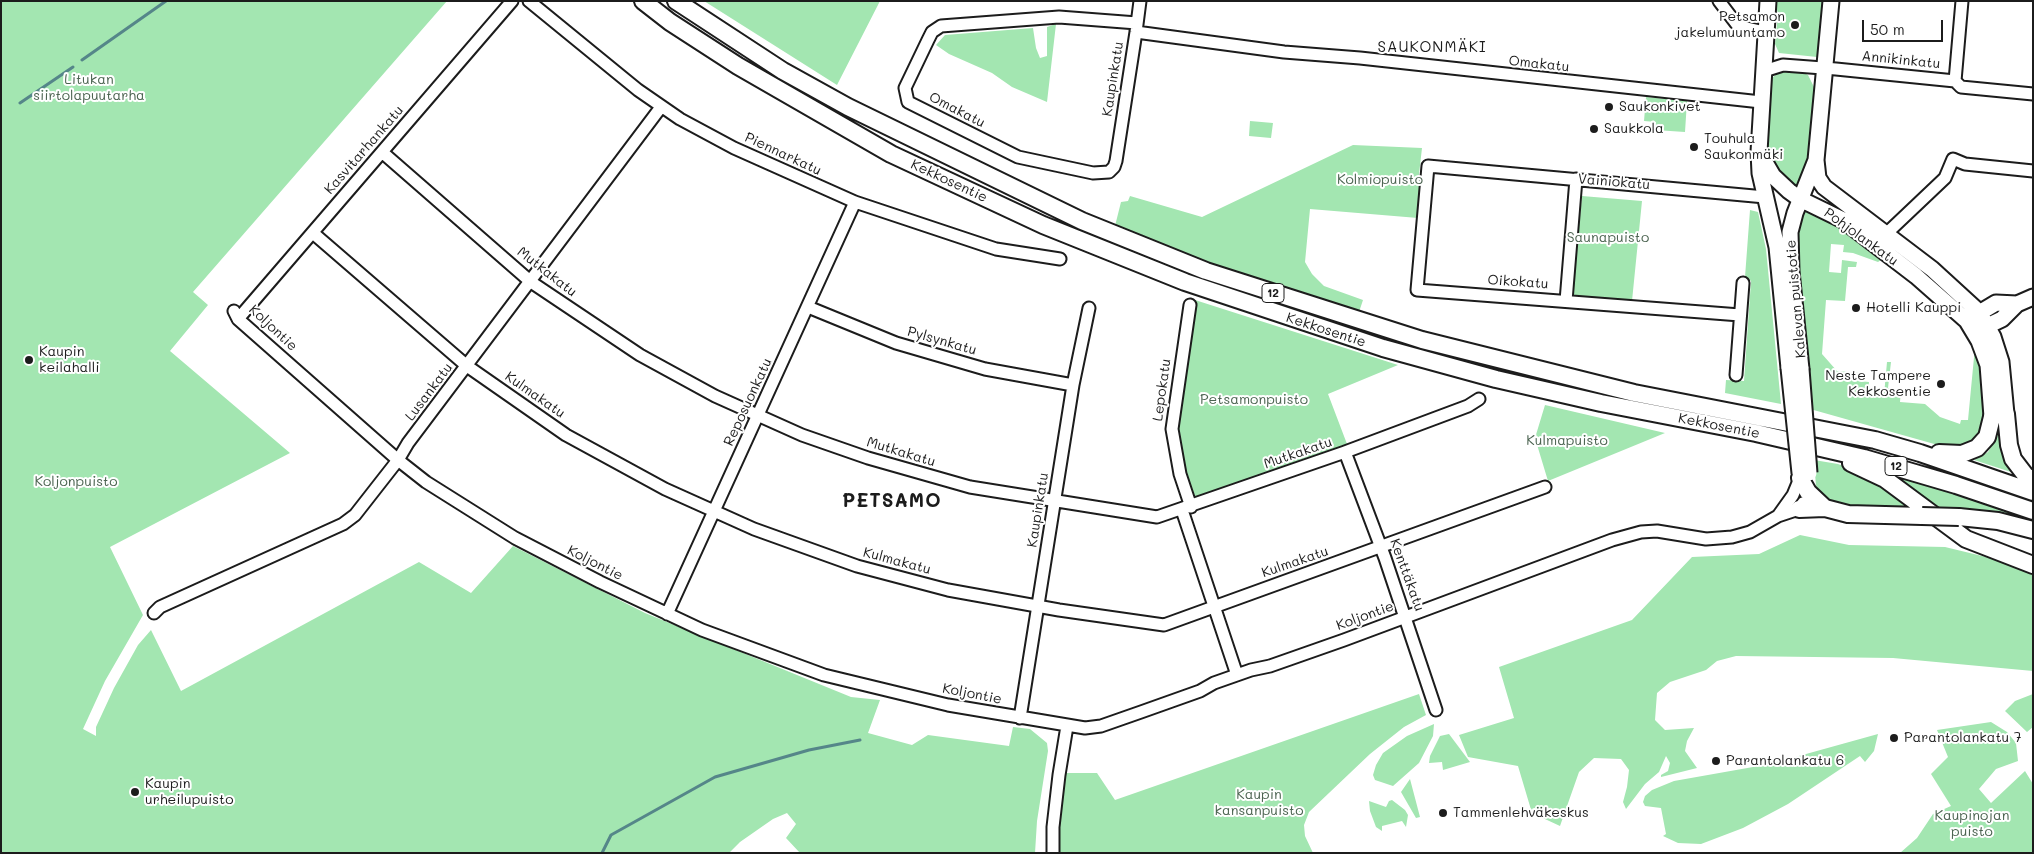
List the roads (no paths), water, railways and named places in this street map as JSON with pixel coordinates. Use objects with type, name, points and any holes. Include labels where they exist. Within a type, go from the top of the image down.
[{"type":"highway","name":"Kekkosentie","points":[[643,1],[670,22],[738,66],[891,154],[1043,225],[1135,263],[1263,310],[1383,348],[1496,379],[1601,403],[1756,433],[1895,466],[2033,511]]},
{"type":"highway","name":"Kekkosentie","points":[[676,1],[783,71],[848,107],[1082,221],[1206,271],[1404,335],[1572,378],[1653,396],[1828,430],[1920,453],[2033,492]]},
{"type":"highway","points":[[1920,453],[1962,454],[1973,451],[1987,437],[1999,416]]},
{"type":"highway","points":[[1999,416],[2013,459],[2022,472],[2033,480]]},
{"type":"highway","points":[[1756,433],[1856,465],[1886,479],[1966,539],[2033,565]]},
{"type":"highway","points":[[1803,475],[1808,492],[1825,508]]},
{"type":"highway","points":[[1794,504],[1825,508],[1848,514],[1959,517],[1998,521],[2033,530]]},
{"type":"main road","name":"Kalevan puistotie","points":[[1768,1],[1759,152],[1765,197],[1777,247],[1795,369]]},
{"type":"main road","name":"Kalevan puistotie","points":[[1803,475],[1795,369],[1790,232],[1800,199],[1816,160],[1831,1]]},
{"type":"main road","name":"Pohjolankatu","points":[[1759,152],[1773,176],[1800,199],[1843,220],[1993,337],[2001,362],[1999,416]]},
{"type":"main road","name":"Pohjolankatu","points":[[1816,160],[1818,178],[1824,187],[1932,269],[1977,323]]},
{"type":"main road","name":"Vainiokatu","points":[[1765,197],[1800,199]]},
{"type":"main road","points":[[1977,323],[2002,319],[2018,304],[2033,297]]},
{"type":"street","name":"Kasvitarhankatu","points":[[236,315],[313,233],[512,1]]},
{"type":"street","name":"Piennarkatu","points":[[529,1],[602,63],[661,107],[712,137],[854,202],[996,249],[1060,259]]},
{"type":"street","name":"Kaupinkatu","points":[[1116,161],[1140,1]]},
{"type":"street","points":[[1719,1],[1738,26],[1765,32]]},
{"type":"street","points":[[1955,81],[1962,1]]},
{"type":"street","name":"Omakatu","points":[[1116,161],[1109,172],[1093,173],[1018,157],[908,102],[905,88],[932,32],[941,26],[1077,17],[1284,52],[1360,58],[1761,102]]},
{"type":"street","name":"Annikinkatu","points":[[1764,71],[1783,65],[1824,68],[1955,81],[1961,87],[2033,94]]},
{"type":"street","name":"Lusankatu","points":[[154,613],[160,607],[343,524],[360,509],[661,107]]},
{"type":"street","name":"Mutkakatu","points":[[382,152],[531,282],[640,355],[714,396],[758,416],[868,458],[936,478],[1055,502],[1157,517],[1186,509],[1346,452],[1468,406],[1479,399]]},
{"type":"street","points":[[1886,233],[1945,178],[1953,159],[1965,164],[2033,170]]},
{"type":"street","name":"Vainiokatu","points":[[1428,166],[1765,197]]},
{"type":"street","name":"Oikokatu","points":[[1428,166],[1417,290],[1740,315]]},
{"type":"street","points":[[1566,301],[1576,179]]},
{"type":"street","name":"Reposuonkatu","points":[[667,614],[808,307],[854,202]]},
{"type":"street","name":"Kulmakatu","points":[[313,233],[467,366],[566,434],[667,490],[754,529],[857,566],[948,590],[1158,626],[1170,624],[1545,487]]},
{"type":"street","points":[[1736,375],[1743,283]]},
{"type":"street","name":"Lepokatu","points":[[1190,305],[1172,429],[1186,509],[1237,675]]},
{"type":"street","name":"Pylsynkatu","points":[[808,307],[905,346],[985,369],[1073,385]]},
{"type":"street","name":"Kaupinkatu","points":[[1020,718],[1073,385],[1089,308]]},
{"type":"street","name":"Koljontie","points":[[236,315],[398,460],[455,501],[515,538],[667,614],[746,648],[824,675],[907,696],[1067,726],[1085,728],[1101,726],[1237,675],[1270,666],[1406,617],[1564,557],[1631,535],[1657,531],[1706,538],[1732,537],[1750,532],[1778,516],[1794,504]]},
{"type":"street","name":"Kenttäkatu","points":[[1346,452],[1406,617],[1436,710]]},
{"type":"street","points":[[1794,504],[1803,475]]},
{"type":"street","points":[[1794,504],[1808,492]]},
{"type":"street","points":[[1053,853],[1053,827],[1067,726]]},
{"type":"waterway","points":[[82,60],[166,1]]},
{"type":"waterway","points":[[20,103],[73,67]]},
{"type":"waterway","points":[[602,853],[611,835],[715,777],[809,750],[860,740]]},
{"type":"place","name":"Petsamon jakelumuuntamo","points":[[1795,25]]},
{"type":"place","name":"Saukonkivet","points":[[1609,107]]},
{"type":"place","name":"Saukkola","points":[[1594,129]]},
{"type":"place","name":"Touhula Saukonmäki","points":[[1694,147]]},
{"type":"place","name":"Hotelli Kauppi","points":[[1856,308]]},
{"type":"place","name":"Kaupin keilahalli","points":[[29,360]]},
{"type":"place","name":"Neste Tampere Kekkosentie","points":[[1941,384]]},
{"type":"place","name":"Parantolankatu 7","points":[[1894,738]]},
{"type":"place","name":"Parantolankatu 6","points":[[1716,761]]},
{"type":"place","name":"Kaupin urheilupuisto","points":[[135,792]]},
{"type":"place","name":"Tammenlehväkeskus","points":[[1443,813]]},
{"type":"district","name":"SAUKONMÄKI","points":[[1432,47]]},
{"type":"district","name":"PETSAMO","points":[[892,501]]},
{"type":"park label","name":"Litukan siirtolapuutarha","points":[[89,88]]},
{"type":"park label","name":"Kolmiopuisto","points":[[1380,180]]},
{"type":"park label","name":"Saunapuisto","points":[[1608,238]]},
{"type":"park label","name":"Petsamonpuisto","points":[[1254,400]]},
{"type":"park label","name":"Kulmapuisto","points":[[1567,441]]},
{"type":"park label","name":"Koljonpuisto","points":[[76,482]]},
{"type":"park label","name":"Kaupin kansanpuisto","points":[[1259,804]]},
{"type":"park label","name":"Kaupinojan puisto","points":[[1972,824]]}]
